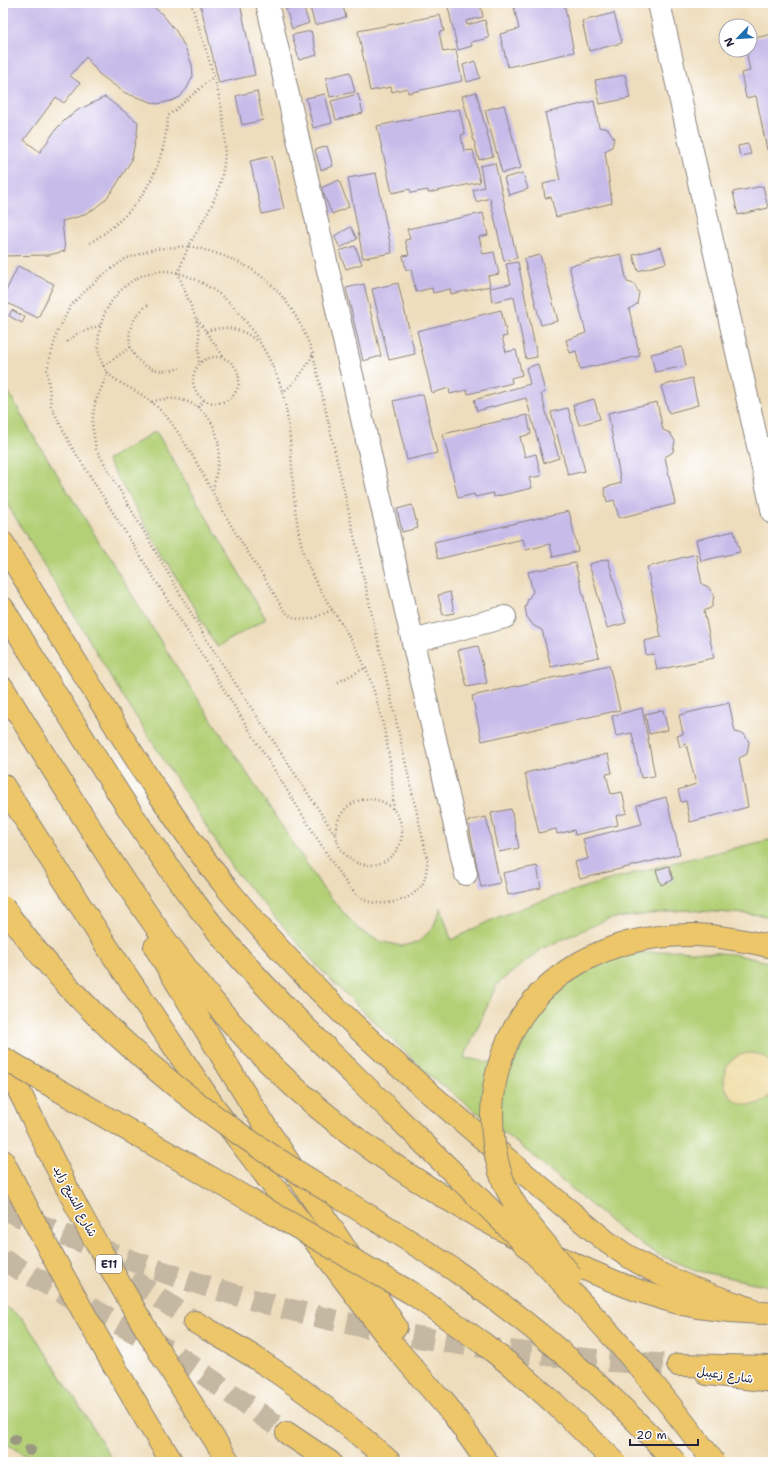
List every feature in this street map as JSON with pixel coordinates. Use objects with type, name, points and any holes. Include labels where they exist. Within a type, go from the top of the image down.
[{"type":"main road","points":[[3,543],[149,780],[191,841],[231,892],[320,992],[366,1038],[417,1084],[617,1249],[648,1269],[670,1280],[769,1314]]},
{"type":"main road","points":[[3,608],[140,826],[183,887],[233,950],[302,1025],[446,1166],[597,1320],[642,1370],[714,1462]]},
{"type":"main road","points":[[3,688],[107,855],[174,952],[239,1031],[301,1093],[334,1120],[403,1171],[490,1223],[581,1268],[655,1296],[682,1304],[710,1309],[769,1314]]},
{"type":"main road","points":[[3,785],[100,936],[219,1114],[394,1346],[450,1411]]},
{"type":"main road","points":[[107,855],[144,929],[251,1104],[450,1411],[487,1462]]},
{"type":"main road","points":[[3,908],[45,960],[83,1001],[123,1040],[165,1077],[241,1135],[280,1161],[391,1229],[511,1310],[560,1350],[607,1392],[675,1462]]},
{"type":"main road","points":[[597,1320],[586,1300],[561,1263],[519,1212],[501,1173],[495,1152],[491,1108],[498,1066],[515,1026],[541,992],[574,964],[594,954],[618,946],[644,940],[676,936],[721,937],[773,947]]},
{"type":"main road","points":[[3,1058],[376,1272],[425,1302],[484,1344],[518,1371],[553,1402],[615,1462]]},
{"type":"main road","name":"شارع الشيخ زايد","points":[[3,1058],[80,1212],[127,1297],[229,1462]]},
{"type":"main road","points":[[3,1161],[75,1299],[137,1406],[172,1462]]},
{"type":"main road","points":[[195,1322],[262,1362],[297,1386],[342,1421],[390,1462]]},
{"type":"main road","name":"شارع زعيبل","points":[[773,1367],[678,1365],[714,1375],[773,1381]]},
{"type":"main road","points":[[287,1433],[330,1462]]},
{"type":"street","points":[[268,3],[466,874]]},
{"type":"street","points":[[659,3],[773,513]]},
{"type":"street","points":[[413,640],[505,617]]},
{"type":"path","points":[[191,3],[213,76],[221,109],[225,142],[222,176],[211,207],[189,246],[178,272],[196,319],[199,333],[199,363]]},
{"type":"path","points":[[90,243],[116,224],[135,206],[155,173],[166,135],[168,116],[213,76]]},
{"type":"path","points":[[189,246],[213,251],[233,259],[268,281],[280,291],[304,328],[313,354],[428,862],[423,884],[406,899],[387,904],[366,900],[349,887],[70,444],[51,406],[47,369],[57,333],[71,305],[99,278],[124,259],[154,248],[189,246]]},
{"type":"path","points":[[332,610],[312,618],[299,620],[284,611],[228,521],[213,492],[173,425],[161,410],[108,372],[103,366],[98,342],[102,318],[118,291],[145,274],[163,271],[178,272],[198,281],[229,302],[252,329],[269,360],[282,394],[290,449],[293,498],[297,525],[306,557],[318,587],[359,652],[374,691],[389,753],[394,791],[394,809]]},
{"type":"path","points":[[148,305],[139,311],[133,320],[129,331],[131,347],[139,361],[148,368],[164,372],[180,368]]},
{"type":"path","points":[[196,319],[224,358]]},
{"type":"path","points":[[67,342],[77,334],[100,325]]},
{"type":"path","points":[[206,331],[220,327],[235,328],[249,334],[260,344]]},
{"type":"path","points":[[103,366],[131,347]]},
{"type":"path","points":[[282,394],[306,369],[313,354]]},
{"type":"path","points":[[215,356],[224,358],[232,363],[238,370],[240,379],[238,388],[233,396],[226,402],[216,404],[204,400],[194,389],[192,380],[194,371],[199,363],[206,358],[215,356]]},
{"type":"path","points":[[108,372],[95,403],[92,424],[96,449],[208,642],[336,836]]},
{"type":"path","points":[[151,402],[173,398],[184,400],[198,407],[210,420],[216,432],[219,450],[213,492]]},
{"type":"path","points":[[198,407],[204,400]]},
{"type":"path","points":[[338,682],[365,668]]},
{"type":"path","points":[[365,799],[375,799],[385,802],[394,809],[402,828],[402,838],[399,848],[392,856],[383,862],[374,865],[363,865],[353,862],[345,855],[339,846],[336,836],[336,826],[340,816],[346,808],[354,802],[365,799]]},
{"type":"green space","points":[[3,382],[31,432],[173,661],[324,890],[358,929],[379,941],[402,946],[418,942],[433,928],[441,907],[451,940],[487,922],[574,890],[773,839],[773,919],[762,915],[684,910],[608,919],[543,948],[497,984],[464,1058],[502,1064],[544,996],[586,969],[622,955],[678,950],[733,954],[773,963],[773,1287],[698,1271],[659,1255],[620,1230],[536,1158],[428,1074],[321,970],[235,871],[122,695],[3,497]]},
{"type":"green space","points":[[156,431],[266,619],[217,647],[107,460]]},
{"type":"green space","points":[[3,1305],[22,1318],[49,1357],[114,1462],[37,1462],[3,1442]]},
{"type":"sand","points":[[750,1053],[760,1055],[768,1061],[774,1069],[776,1079],[774,1089],[768,1097],[760,1103],[750,1105],[740,1103],[732,1097],[726,1089],[724,1079],[726,1069],[732,1061],[740,1055]]},
{"type":"building","points":[[3,3],[149,3],[162,14],[176,31],[186,49],[192,65],[193,76],[187,88],[180,97],[171,101],[157,104],[125,93],[99,74],[86,57],[70,76],[80,83],[64,103],[56,97],[24,140],[40,152],[57,128],[65,120],[78,110],[105,97],[138,122],[137,134],[131,161],[115,187],[106,199],[94,209],[81,216],[62,221],[65,251],[49,255],[3,256]]},
{"type":"building","points":[[200,3],[240,3],[255,75],[219,83]]},
{"type":"building","points":[[342,3],[346,17],[315,25],[309,4]]},
{"type":"building","points":[[447,3],[480,3],[483,17],[466,21],[467,25],[485,20],[489,38],[471,42],[472,46],[458,50]]},
{"type":"building","points":[[513,3],[564,3],[574,52],[508,67],[500,34],[519,29]]},
{"type":"building","points":[[302,4],[309,23],[292,29],[286,9]]},
{"type":"building","points":[[614,13],[622,43],[589,51],[582,21]]},
{"type":"building","points":[[440,15],[444,31],[439,32],[443,52],[456,50],[462,81],[408,93],[407,88],[392,92],[391,87],[370,91],[358,31]]},
{"type":"building","points":[[311,31],[317,55],[299,60],[292,35]]},
{"type":"building","points":[[773,34],[773,149],[767,150],[756,96],[746,98],[741,73],[750,71],[748,58],[758,58],[758,37]]},
{"type":"building","points":[[475,61],[480,78],[467,82],[463,65]]},
{"type":"building","points":[[350,72],[355,92],[330,97],[326,78]]},
{"type":"building","points":[[625,75],[630,98],[600,104],[595,80]]},
{"type":"building","points":[[257,91],[263,120],[242,125],[236,96]]},
{"type":"building","points":[[476,92],[493,156],[479,160],[462,96]]},
{"type":"building","points":[[325,94],[332,123],[313,128],[306,98]]},
{"type":"building","points":[[358,94],[363,113],[336,120],[331,101]]},
{"type":"building","points":[[594,101],[599,127],[608,129],[614,138],[612,147],[605,151],[612,203],[556,217],[551,197],[545,198],[543,184],[560,180],[545,113]]},
{"type":"building","points":[[504,105],[521,168],[502,173],[485,110]]},
{"type":"building","points":[[459,109],[465,134],[461,135],[464,151],[473,150],[480,182],[428,193],[428,190],[411,193],[410,189],[392,193],[377,126]]},
{"type":"building","points":[[748,144],[751,154],[740,156],[738,146]]},
{"type":"building","points":[[327,146],[333,166],[321,170],[315,150]]},
{"type":"building","points":[[272,156],[284,209],[262,214],[250,161]]},
{"type":"building","points":[[495,163],[517,258],[504,261],[490,198],[476,202],[473,190],[484,187],[480,166]]},
{"type":"building","points":[[376,173],[392,253],[363,258],[348,178]]},
{"type":"building","points":[[523,173],[528,189],[509,195],[504,178]]},
{"type":"building","points":[[339,180],[349,207],[332,214],[321,188]]},
{"type":"building","points":[[763,186],[768,208],[738,215],[733,192]]},
{"type":"building","points":[[483,213],[488,235],[479,237],[483,254],[494,252],[499,274],[488,276],[490,286],[451,294],[450,289],[433,293],[432,288],[416,292],[411,269],[406,270],[403,256],[409,255],[405,240],[410,239],[407,229]]},
{"type":"building","points":[[351,227],[357,239],[340,248],[334,236]]},
{"type":"building","points":[[355,246],[362,264],[346,269],[339,251]]},
{"type":"building","points":[[661,247],[666,263],[638,271],[633,255]]},
{"type":"building","points":[[621,254],[627,282],[634,284],[639,293],[637,304],[629,309],[640,356],[580,369],[576,351],[570,353],[566,340],[586,333],[569,266]]},
{"type":"building","points":[[540,255],[558,321],[541,325],[524,259]]},
{"type":"building","points":[[518,262],[537,357],[526,359],[514,297],[492,302],[490,288],[511,284],[506,264]]},
{"type":"building","points":[[18,266],[54,284],[38,318],[3,301],[3,297]]},
{"type":"building","points":[[398,283],[415,354],[389,360],[372,289]]},
{"type":"building","points":[[364,284],[381,356],[363,361],[346,288]]},
{"type":"building","points":[[12,310],[25,317],[22,323],[9,316]]},
{"type":"building","points":[[501,310],[507,336],[502,337],[506,352],[516,350],[522,375],[511,378],[512,383],[468,394],[467,390],[450,394],[449,388],[432,393],[417,331]]},
{"type":"building","points":[[682,347],[686,366],[655,372],[651,354]]},
{"type":"building","points":[[538,364],[545,392],[541,394],[559,458],[544,463],[526,398],[477,411],[474,400],[530,384],[526,368]]},
{"type":"building","points":[[692,378],[698,405],[669,413],[661,386]]},
{"type":"building","points":[[423,394],[437,453],[407,460],[393,401]]},
{"type":"building","points":[[594,399],[600,419],[579,425],[573,405]]},
{"type":"building","points":[[657,402],[663,430],[670,433],[675,441],[673,452],[665,457],[675,504],[619,518],[614,500],[607,502],[604,488],[621,483],[608,413]]},
{"type":"building","points":[[568,408],[585,471],[568,475],[551,412]]},
{"type":"building","points":[[527,415],[531,434],[520,437],[525,457],[536,454],[541,476],[529,478],[532,488],[494,497],[493,493],[475,497],[474,494],[458,498],[443,434]]},
{"type":"building","points":[[412,505],[418,528],[402,532],[397,509]]},
{"type":"building","points":[[569,511],[578,551],[553,557],[550,544],[526,550],[523,539],[438,559],[434,542]]},
{"type":"building","points":[[734,531],[740,552],[701,561],[696,540]]},
{"type":"building","points":[[696,554],[702,584],[708,587],[714,595],[712,607],[704,611],[714,658],[657,670],[654,654],[646,655],[644,641],[661,637],[647,567]]},
{"type":"building","points":[[608,559],[626,623],[607,628],[589,564]]},
{"type":"building","points":[[575,563],[599,657],[551,667],[542,630],[534,626],[527,617],[525,608],[528,599],[533,592],[528,572]]},
{"type":"building","points":[[450,592],[454,613],[443,615],[438,595]]},
{"type":"building","points":[[478,646],[487,683],[467,687],[458,650]]},
{"type":"building","points":[[609,665],[620,710],[482,741],[472,696]]},
{"type":"building","points":[[729,703],[735,732],[744,734],[749,742],[747,754],[739,758],[748,807],[690,822],[686,801],[681,802],[678,790],[696,784],[686,744],[680,747],[677,736],[683,734],[679,715]]},
{"type":"building","points":[[642,708],[655,776],[641,778],[632,733],[616,736],[612,716]]},
{"type":"building","points":[[663,710],[668,730],[649,734],[645,714]]},
{"type":"building","points":[[608,754],[612,773],[606,774],[611,794],[622,792],[627,813],[616,816],[618,825],[575,835],[574,830],[557,834],[556,829],[539,833],[525,773]]},
{"type":"building","points":[[666,797],[680,854],[580,879],[575,862],[588,859],[583,839],[642,824],[637,805]]},
{"type":"building","points":[[511,809],[519,848],[499,852],[491,813]]},
{"type":"building","points":[[486,817],[500,883],[481,887],[468,821]]},
{"type":"building","points":[[537,866],[541,888],[508,895],[503,873]]},
{"type":"building","points":[[669,866],[673,880],[661,885],[656,870]]},
{"type":"tunnel","points":[[3,1209],[105,1251],[175,1276],[280,1307],[329,1319],[428,1339],[527,1353],[678,1365]]},
{"type":"tunnel","points":[[3,1260],[176,1355],[287,1433]]},
{"type":"tunnel","points":[[104,1261],[195,1322]]}]
